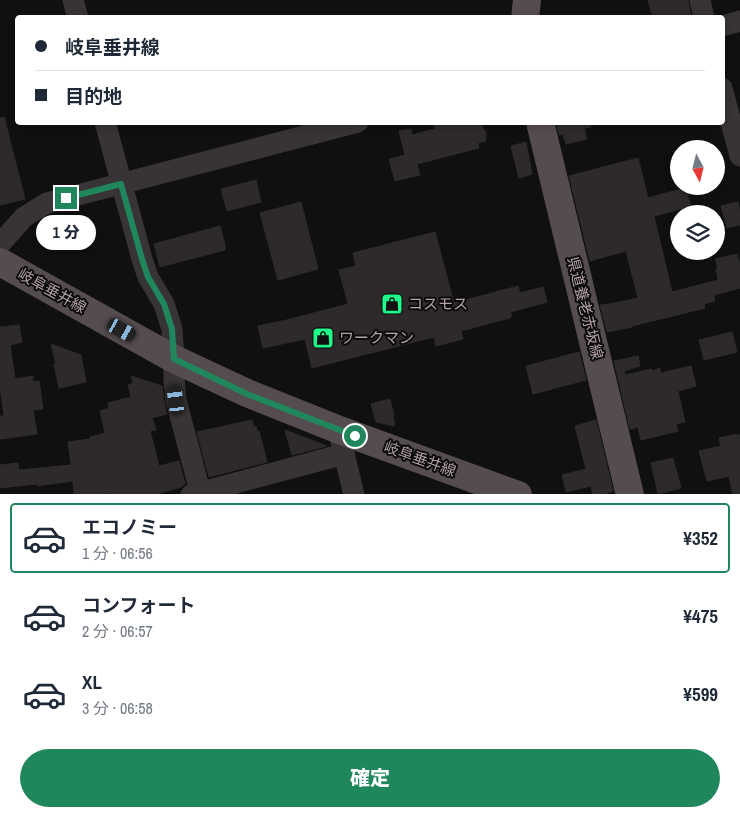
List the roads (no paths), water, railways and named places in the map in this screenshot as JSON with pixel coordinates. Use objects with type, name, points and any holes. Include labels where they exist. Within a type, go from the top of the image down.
[{"type":"main road","points":[[525,15],[527,0]]},
{"type":"main road","name":"県道養老赤坂線","points":[[541,125],[630,494]]},
{"type":"main road","name":"岐阜垂井線","points":[[0,262],[174,359],[343,442],[518,494]]},
{"type":"street","points":[[73,0],[77,15]]},
{"type":"street","points":[[700,0],[703,15]]},
{"type":"street","points":[[725,25],[740,22]]},
{"type":"street","points":[[725,99],[740,156]]},
{"type":"street","points":[[106,125],[142,259],[148,277],[164,304],[172,329],[176,400],[198,494],[343,442],[354,494]]},
{"type":"street","points":[[0,244],[24,217],[47,203],[347,125]]},
{"type":"place","name":"コスモス","points":[[392,304]]},
{"type":"place","name":"ワークマン","points":[[323,338]]}]
